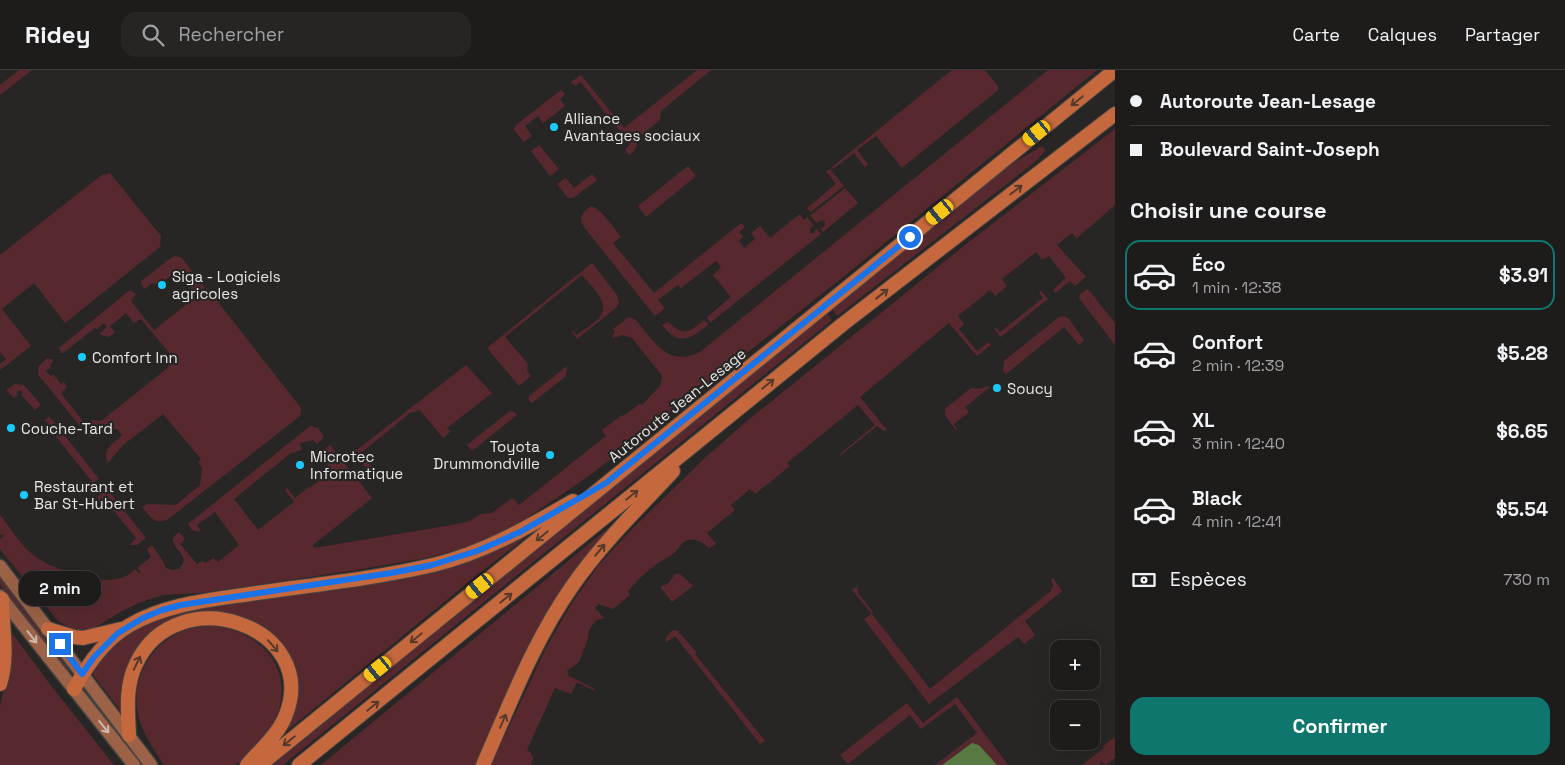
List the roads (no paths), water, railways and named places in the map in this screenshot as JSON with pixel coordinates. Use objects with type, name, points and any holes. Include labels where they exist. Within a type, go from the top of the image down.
[{"type":"highway","name":"Autoroute Jean-Lesage","points":[[260,765],[1115,70]]},
{"type":"highway","points":[[299,765],[843,324],[1115,114]]},
{"type":"highway","points":[[483,765],[537,646],[573,585],[606,542],[710,432]]},
{"type":"highway","points":[[48,629],[83,638],[124,628],[151,614],[181,605],[391,573],[447,561],[483,549],[520,532],[606,483]]},
{"type":"highway","points":[[0,684],[6,651],[1,598]]},
{"type":"highway","points":[[129,736],[129,686],[136,662],[147,647],[165,631],[192,620],[218,618],[234,621],[258,632],[277,649],[288,670],[290,685],[289,704],[282,722],[272,737],[247,765]]},
{"type":"highway","points":[[74,689],[82,674],[104,647],[124,628]]},
{"type":"main road","points":[[0,566],[151,765]]},
{"type":"main road","points":[[1,598],[134,765]]},
{"type":"place","name":"Alliance Avantages sociaux","points":[[554,127]]},
{"type":"place","name":"Siga - Logiciels agricoles","points":[[162,285]]},
{"type":"place","name":"Comfort Inn","points":[[82,357]]},
{"type":"place","name":"Soucy","points":[[997,388]]},
{"type":"place","name":"Couche-Tard","points":[[11,428]]},
{"type":"place","name":"Toyota Drummondville","points":[[550,455]]},
{"type":"place","name":"Microtec Informatique","points":[[300,465]]},
{"type":"place","name":"Restaurant et Bar St-Hubert","points":[[24,495]]}]
